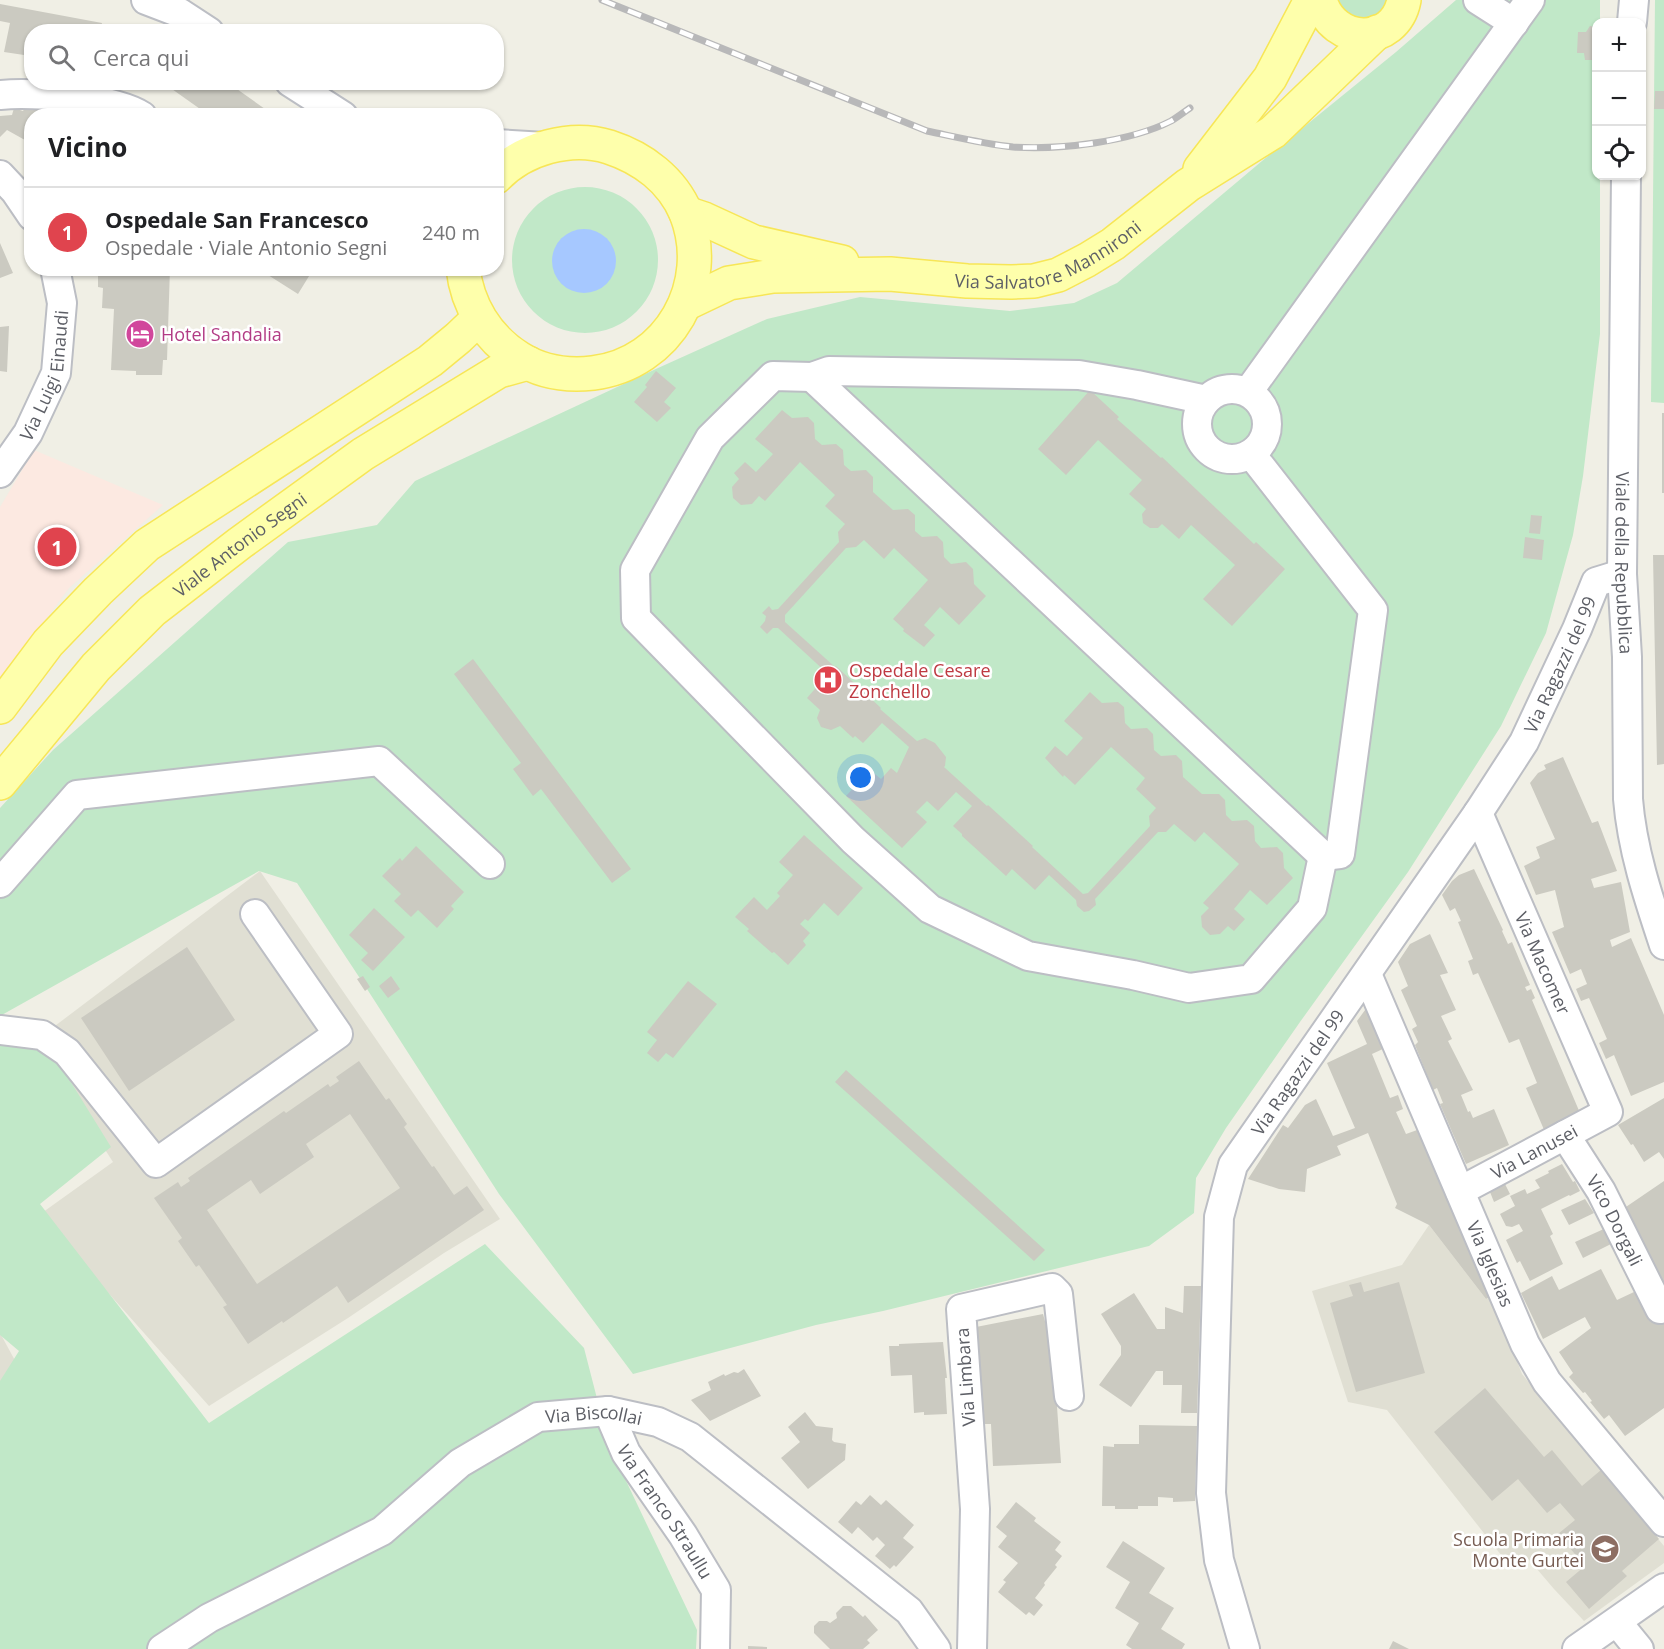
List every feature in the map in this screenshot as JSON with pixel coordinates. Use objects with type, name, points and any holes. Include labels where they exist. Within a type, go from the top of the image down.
[{"type":"main road","name":"Via Salvatore Mannironi","points":[[1188,185],[1270,78],[1311,0]]},
{"type":"main road","points":[[1320,0],[1327,17],[1335,26],[1355,34],[1366,35],[1398,13]]},
{"type":"main road","name":"Via Salvatore Mannironi","points":[[686,304],[729,283],[773,276],[890,274],[967,281],[1034,282],[1058,275],[1113,244],[1188,185],[1273,132],[1398,13]]},
{"type":"main road","points":[[464,276],[468,295],[479,318],[492,336],[508,351],[528,363],[553,372],[579,375],[606,372],[631,362],[654,348],[672,328],[686,304],[694,274],[694,243],[686,213],[672,188],[652,168],[628,153],[601,144],[573,142],[545,147],[520,158],[504,171]]},
{"type":"main road","name":"Via Salvatore Mannironi","points":[[686,213],[754,242],[890,274]]},
{"type":"main road","points":[[0,707],[48,643],[147,545],[430,361],[479,318]]},
{"type":"main road","name":"Viale Antonio Segni","points":[[0,783],[96,668],[152,611],[240,543],[363,454],[473,385],[499,371],[528,363]]},
{"type":"street","points":[[146,0],[180,13],[197,24]]},
{"type":"street","points":[[1478,0],[1514,23]]},
{"type":"street","points":[[1248,392],[1530,0]]},
{"type":"street","points":[[1632,18],[1634,0]]},
{"type":"street","points":[[302,90],[331,108]]},
{"type":"street","points":[[0,96],[19,94],[91,100],[125,108]]},
{"type":"street","points":[[504,144],[545,147]]},
{"type":"street","points":[[0,175],[24,204]]},
{"type":"street","name":"Viale della Repubblica","points":[[1626,180],[1622,574],[1627,657],[1628,799],[1642,879],[1664,945]]},
{"type":"street","name":"Via Luigi Einaudi","points":[[0,473],[28,433],[56,373],[62,303],[57,276]]},
{"type":"street","points":[[1206,400],[1079,375],[830,371],[812,377],[773,375],[710,438],[635,570],[636,618],[853,840],[930,909],[1028,956],[1133,975],[1188,988],[1251,979],[1312,908],[1323,856]]},
{"type":"street","points":[[812,377],[1323,856],[1340,854],[1373,610],[1251,454]]},
{"type":"street","points":[[1226,389],[1248,392],[1263,406],[1267,416],[1268,427],[1265,438],[1251,454],[1241,458],[1229,459],[1219,456],[1202,442],[1197,420],[1200,410],[1206,400],[1215,393],[1226,389]]},
{"type":"street","name":"Via Ragazzi del 99","points":[[1245,1649],[1220,1560],[1211,1493],[1219,1217],[1233,1165],[1478,813],[1524,742],[1577,629],[1596,582],[1622,574]]},
{"type":"street","points":[[0,883],[77,795],[379,761],[490,864]]},
{"type":"street","name":"Via Macomer","points":[[1478,813],[1608,1112]]},
{"type":"street","points":[[0,1030],[42,1035],[67,1052],[156,1163],[338,1034],[255,914]]},
{"type":"street","name":"Via Iglesias","points":[[1367,974],[1525,1344],[1547,1382],[1664,1522]]},
{"type":"street","name":"Via Lanusei","points":[[1460,1191],[1608,1112]]},
{"type":"street","name":"Vico Dorgali","points":[[1565,1135],[1601,1191],[1660,1309]]},
{"type":"street","name":"Via Limbara","points":[[972,1649],[975,1509],[961,1309],[1052,1288],[1058,1294],[1069,1396]]},
{"type":"street","name":"Via Biscollai","points":[[162,1649],[209,1618],[382,1531],[460,1463],[538,1417],[608,1411],[658,1422],[690,1437],[909,1611],[936,1649]]},
{"type":"street","name":"Via Franco Straullu","points":[[608,1411],[626,1453],[683,1535],[716,1590],[715,1649]]},
{"type":"street","points":[[1577,1649],[1664,1588]]},
{"type":"street","points":[[1617,1622],[1639,1649]]},
{"type":"shaded area","points":[[34,450],[163,505],[69,588],[0,681],[0,507]]},
{"type":"shaded area","points":[[260,871],[500,1219],[209,1406],[39,1215],[113,1162],[35,1041]]},
{"type":"shaded area","points":[[1429,1225],[1486,1299],[1492,1297],[1522,1374],[1664,1546],[1664,1563],[1584,1621],[1525,1555],[1509,1565],[1387,1410],[1348,1402],[1312,1291],[1402,1265]]},
{"type":"shaded area","points":[[0,1333],[18,1366],[0,1457]]},
{"type":"green space","points":[[1331,0],[1390,0],[1380,15],[1352,22]]},
{"type":"green space","name":"Ospedale Cesare Zonchello","points":[[1456,0],[1600,0],[1600,18],[1592,18],[1592,180],[1600,180],[1600,334],[1583,476],[1573,535],[1546,633],[1501,726],[1408,872],[1226,1128],[1196,1178],[1194,1213],[1149,1246],[883,1311],[816,1325],[633,1374],[499,1194],[297,883],[259,871],[0,1016],[0,808],[53,750],[288,542],[377,525],[415,481],[767,319],[860,297],[1010,311],[1074,303],[1117,283]]},
{"type":"green space","points":[[1655,0],[1664,0],[1664,403],[1651,402]]},
{"type":"green space","points":[[585,187],[613,192],[637,208],[653,232],[658,260],[653,288],[637,312],[613,328],[585,333],[557,328],[533,312],[517,288],[512,260],[517,232],[533,208],[557,192]]},
{"type":"green space","points":[[0,1045],[51,1050],[111,1147],[40,1204],[209,1423],[485,1244],[584,1348],[609,1445],[697,1630],[696,1649],[0,1649],[0,1381],[19,1351],[0,1335]]},
{"type":"water","points":[[584,229],[602,235],[610,243],[616,261],[610,279],[602,287],[584,293],[566,287],[558,279],[552,261],[558,243],[566,235]]},
{"type":"building","points":[[0,4],[102,23],[24,24],[24,55],[4,52],[10,23],[0,21]]},
{"type":"building","points":[[1592,26],[1592,60],[1585,60],[1584,53],[1577,53],[1578,32],[1586,32]]},
{"type":"building","points":[[173,90],[238,90],[264,108],[199,108]]},
{"type":"building","points":[[1655,91],[1664,91],[1664,109],[1654,109]]},
{"type":"building","points":[[29,101],[40,108],[25,108]]},
{"type":"building","points":[[14,108],[24,109],[24,140],[7,130],[0,137],[0,116],[12,115]]},
{"type":"building","points":[[0,243],[13,273],[0,278]]},
{"type":"building","name":"Hotel Sandalia","points":[[98,276],[170,276],[167,360],[163,360],[162,375],[136,375],[136,371],[111,370],[114,309],[102,308],[103,288],[98,287]]},
{"type":"building","points":[[270,276],[309,276],[298,294]]},
{"type":"building","points":[[9,326],[7,372],[0,371],[0,327]]},
{"type":"building","points":[[656,371],[676,388],[664,402],[671,408],[657,422],[634,402],[647,387],[645,385]]},
{"type":"building","points":[[1090,390],[1119,417],[1117,419],[1162,457],[1254,544],[1256,542],[1285,569],[1232,626],[1203,599],[1235,565],[1191,525],[1179,539],[1162,524],[1158,528],[1150,528],[1143,523],[1142,514],[1146,509],[1129,494],[1142,480],[1098,440],[1066,475],[1038,449]]},
{"type":"building","points":[[782,410],[792,418],[808,417],[814,423],[815,439],[822,445],[836,444],[843,450],[844,465],[851,471],[866,470],[873,477],[873,492],[893,510],[908,509],[915,515],[915,531],[922,537],[937,536],[943,542],[944,557],[951,564],[966,562],[973,569],[974,584],[986,596],[959,625],[940,607],[924,625],[935,635],[924,647],[903,631],[904,629],[893,619],[928,580],[894,548],[884,559],[864,540],[856,547],[846,548],[785,615],[785,622],[917,741],[925,738],[935,743],[946,757],[944,767],[1083,894],[1088,893],[1150,826],[1149,816],[1156,808],[1136,789],[1145,778],[1111,747],[1075,785],[1064,775],[1063,777],[1045,758],[1055,746],[1067,756],[1083,738],[1064,721],[1090,692],[1102,703],[1118,702],[1124,707],[1125,723],[1131,729],[1147,728],[1153,734],[1154,750],[1161,756],[1176,755],[1182,761],[1183,777],[1202,794],[1219,794],[1225,800],[1226,815],[1232,821],[1247,820],[1254,826],[1255,841],[1261,848],[1277,847],[1283,853],[1284,868],[1293,878],[1267,905],[1250,890],[1234,909],[1245,919],[1234,931],[1228,926],[1220,934],[1210,935],[1202,927],[1201,916],[1209,908],[1203,903],[1239,864],[1204,832],[1195,842],[1174,824],[1166,832],[1158,832],[1095,899],[1096,905],[1084,912],[1077,906],[1076,900],[1049,875],[1035,890],[1012,869],[1006,876],[962,836],[953,826],[972,806],[956,792],[938,811],[927,801],[916,812],[927,822],[902,848],[846,796],[870,770],[881,779],[891,768],[897,773],[909,747],[882,723],[863,743],[855,736],[853,738],[840,726],[831,730],[821,727],[817,718],[820,710],[807,698],[828,674],[778,628],[773,628],[767,634],[760,627],[766,616],[762,613],[769,606],[772,610],[778,609],[839,542],[838,532],[845,524],[825,506],[835,495],[800,462],[765,501],[759,496],[752,504],[741,505],[733,498],[732,487],[739,479],[734,473],[745,462],[756,472],[773,454],[755,439]]},
{"type":"building","points":[[1662,413],[1664,413],[1664,493],[1662,493]]},
{"type":"building","points":[[1531,515],[1542,516],[1540,534],[1529,533]]},
{"type":"building","points":[[1525,537],[1544,540],[1542,560],[1523,558]]},
{"type":"building","points":[[1653,555],[1664,555],[1664,764],[1657,765]]},
{"type":"building","points":[[473,659],[631,869],[612,883],[541,789],[533,796],[513,769],[521,763],[454,674]]},
{"type":"building","points":[[1563,757],[1592,823],[1598,821],[1617,871],[1591,879],[1594,888],[1621,882],[1630,932],[1610,940],[1612,947],[1631,938],[1664,1015],[1664,1082],[1631,1096],[1614,1055],[1606,1059],[1599,1043],[1607,1039],[1589,998],[1581,1001],[1576,989],[1587,984],[1581,969],[1570,974],[1552,932],[1564,927],[1555,890],[1536,895],[1524,866],[1540,858],[1536,847],[1555,839],[1530,783],[1538,773],[1546,769],[1544,765]]},
{"type":"building","points":[[804,835],[863,888],[838,916],[824,903],[808,921],[805,919],[800,924],[810,933],[803,941],[806,945],[788,965],[747,931],[749,929],[735,917],[754,897],[767,910],[780,896],[777,893],[793,875],[779,862]]},
{"type":"building","points":[[416,846],[464,892],[451,906],[454,909],[437,928],[418,910],[411,917],[394,901],[401,894],[382,876],[400,858],[402,861]]},
{"type":"building","points":[[1474,869],[1508,944],[1512,942],[1530,985],[1525,987],[1527,991],[1531,989],[1535,998],[1532,1000],[1580,1113],[1545,1132],[1526,1088],[1537,1083],[1519,1039],[1509,1043],[1478,973],[1473,975],[1468,961],[1473,959],[1458,922],[1461,921],[1455,908],[1450,911],[1442,895],[1459,875]]},
{"type":"building","points":[[374,908],[405,937],[373,971],[361,960],[368,953],[349,935]]},
{"type":"building","points":[[1430,934],[1448,973],[1440,975],[1456,1010],[1441,1016],[1452,1039],[1448,1041],[1473,1090],[1461,1095],[1473,1118],[1494,1109],[1509,1145],[1466,1164],[1440,1104],[1443,1103],[1437,1088],[1433,1090],[1415,1045],[1418,1042],[1412,1029],[1417,1026],[1401,990],[1408,986],[1398,962],[1410,944]]},
{"type":"building","points":[[187,947],[235,1020],[129,1091],[81,1018]]},
{"type":"building","points":[[363,976],[370,987],[365,991],[357,979]]},
{"type":"building","points":[[391,976],[400,989],[388,998],[379,986]]},
{"type":"building","points":[[688,981],[717,1004],[673,1058],[666,1053],[658,1062],[647,1053],[657,1040],[647,1032]]},
{"type":"building","points":[[1368,1006],[1385,1048],[1372,1054],[1390,1098],[1398,1095],[1403,1109],[1396,1112],[1406,1134],[1420,1129],[1492,1296],[1486,1299],[1429,1225],[1395,1208],[1397,1204],[1368,1133],[1337,1146],[1341,1155],[1307,1169],[1305,1192],[1279,1189],[1248,1179],[1283,1125],[1288,1128],[1305,1105],[1316,1099],[1333,1136],[1355,1128],[1327,1063],[1367,1044],[1357,1021]]},
{"type":"building","points":[[359,1061],[386,1100],[389,1098],[407,1124],[404,1127],[454,1195],[467,1186],[484,1210],[348,1303],[337,1286],[248,1344],[223,1307],[227,1305],[199,1265],[196,1267],[178,1241],[182,1238],[154,1198],[178,1182],[181,1187],[190,1181],[188,1178],[284,1111],[286,1113],[328,1084],[330,1087],[339,1081],[336,1077]],"holes":[[[350,1114],[400,1188],[257,1284],[207,1210],[251,1180],[260,1194],[314,1157],[306,1144]]]},
{"type":"building","points":[[846,1070],[1045,1250],[1034,1261],[835,1082]]},
{"type":"building","points":[[1664,1098],[1664,1159],[1659,1152],[1644,1162],[1618,1125]]},
{"type":"building","points":[[1562,1164],[1580,1191],[1541,1209],[1553,1234],[1550,1236],[1563,1264],[1530,1281],[1520,1261],[1517,1263],[1506,1240],[1523,1231],[1519,1224],[1512,1227],[1506,1226],[1500,1214],[1515,1206],[1510,1196],[1525,1189],[1527,1194],[1540,1188],[1535,1180]]},
{"type":"building","points":[[1664,1181],[1664,1298],[1620,1211]]},
{"type":"building","points":[[1505,1184],[1510,1194],[1494,1202],[1490,1192]]},
{"type":"building","points":[[1585,1199],[1594,1213],[1569,1225],[1561,1210]]},
{"type":"building","points":[[1606,1228],[1615,1242],[1583,1258],[1575,1242]]},
{"type":"building","points":[[1601,1269],[1617,1300],[1634,1292],[1653,1317],[1664,1315],[1664,1408],[1625,1436],[1609,1415],[1604,1419],[1585,1392],[1583,1393],[1569,1377],[1573,1373],[1559,1352],[1591,1328],[1585,1317],[1543,1339],[1521,1293],[1552,1276],[1559,1290]]},
{"type":"building","points":[[1361,1282],[1364,1292],[1399,1282],[1425,1373],[1356,1392],[1330,1303],[1353,1296],[1349,1285]]},
{"type":"building","points":[[1184,1286],[1201,1286],[1197,1413],[1181,1413],[1182,1385],[1163,1385],[1163,1371],[1156,1371],[1131,1407],[1099,1385],[1121,1355],[1121,1346],[1101,1314],[1134,1293],[1157,1329],[1165,1329],[1165,1307],[1183,1313]]},
{"type":"building","points":[[1043,1314],[1053,1350],[1061,1463],[993,1466],[991,1424],[976,1424],[971,1328]]},
{"type":"building","points":[[943,1342],[947,1378],[945,1378],[947,1414],[914,1413],[912,1375],[891,1376],[889,1346]]},
{"type":"building","points":[[744,1369],[761,1396],[710,1421],[691,1400],[711,1390],[708,1382],[724,1374],[725,1376],[734,1372],[738,1373]]},
{"type":"building","points":[[1485,1388],[1544,1457],[1552,1450],[1582,1486],[1601,1470],[1659,1539],[1622,1571],[1627,1576],[1589,1609],[1566,1582],[1585,1566],[1558,1534],[1575,1520],[1560,1503],[1547,1513],[1518,1479],[1492,1501],[1434,1432]]},
{"type":"building","points":[[805,1412],[816,1426],[833,1428],[832,1440],[834,1442],[846,1444],[845,1460],[808,1489],[781,1458],[800,1442],[788,1427]]},
{"type":"building","points":[[1139,1425],[1197,1426],[1195,1501],[1173,1502],[1173,1498],[1158,1497],[1158,1506],[1115,1509],[1115,1506],[1102,1506],[1103,1446],[1139,1444]]},
{"type":"building","points":[[870,1495],[881,1505],[886,1500],[914,1525],[903,1538],[914,1547],[896,1567],[894,1565],[890,1569],[875,1556],[885,1545],[877,1537],[873,1541],[858,1527],[852,1534],[838,1522],[856,1501],[861,1505]]},
{"type":"building","points":[[1016,1502],[1036,1518],[1034,1521],[1061,1542],[1055,1550],[1062,1556],[1035,1598],[1043,1605],[1034,1616],[1029,1612],[1026,1615],[998,1592],[1006,1582],[1003,1580],[1018,1563],[998,1547],[1007,1536],[996,1527]]},
{"type":"building","points":[[1123,1541],[1165,1568],[1149,1593],[1174,1608],[1161,1629],[1185,1644],[1182,1649],[1132,1649],[1126,1645],[1139,1623],[1115,1608],[1130,1582],[1106,1567]]},
{"type":"building","points":[[843,1606],[851,1606],[863,1617],[865,1615],[878,1630],[867,1640],[870,1643],[863,1649],[830,1649],[814,1633],[814,1626],[819,1621],[830,1623],[837,1618],[836,1613]]},
{"type":"building","points":[[1393,1641],[1409,1649],[1389,1649]]},
{"type":"building","points":[[748,1646],[767,1647],[767,1649],[748,1649]]},
{"type":"railway","points":[[602,0],[927,131],[981,142],[1032,148],[1094,143],[1154,128],[1171,121],[1190,108]]},
{"type":"place","name":"Hotel Sandalia","points":[[140,334]]},
{"type":"place","name":"Ospedale San Francesco","points":[[57,547]]},
{"type":"place","name":"Ospedale Cesare Zonchello","points":[[828,680]]},
{"type":"place","name":"Scuola Primaria Monte Gurtei","points":[[1605,1549]]}]
